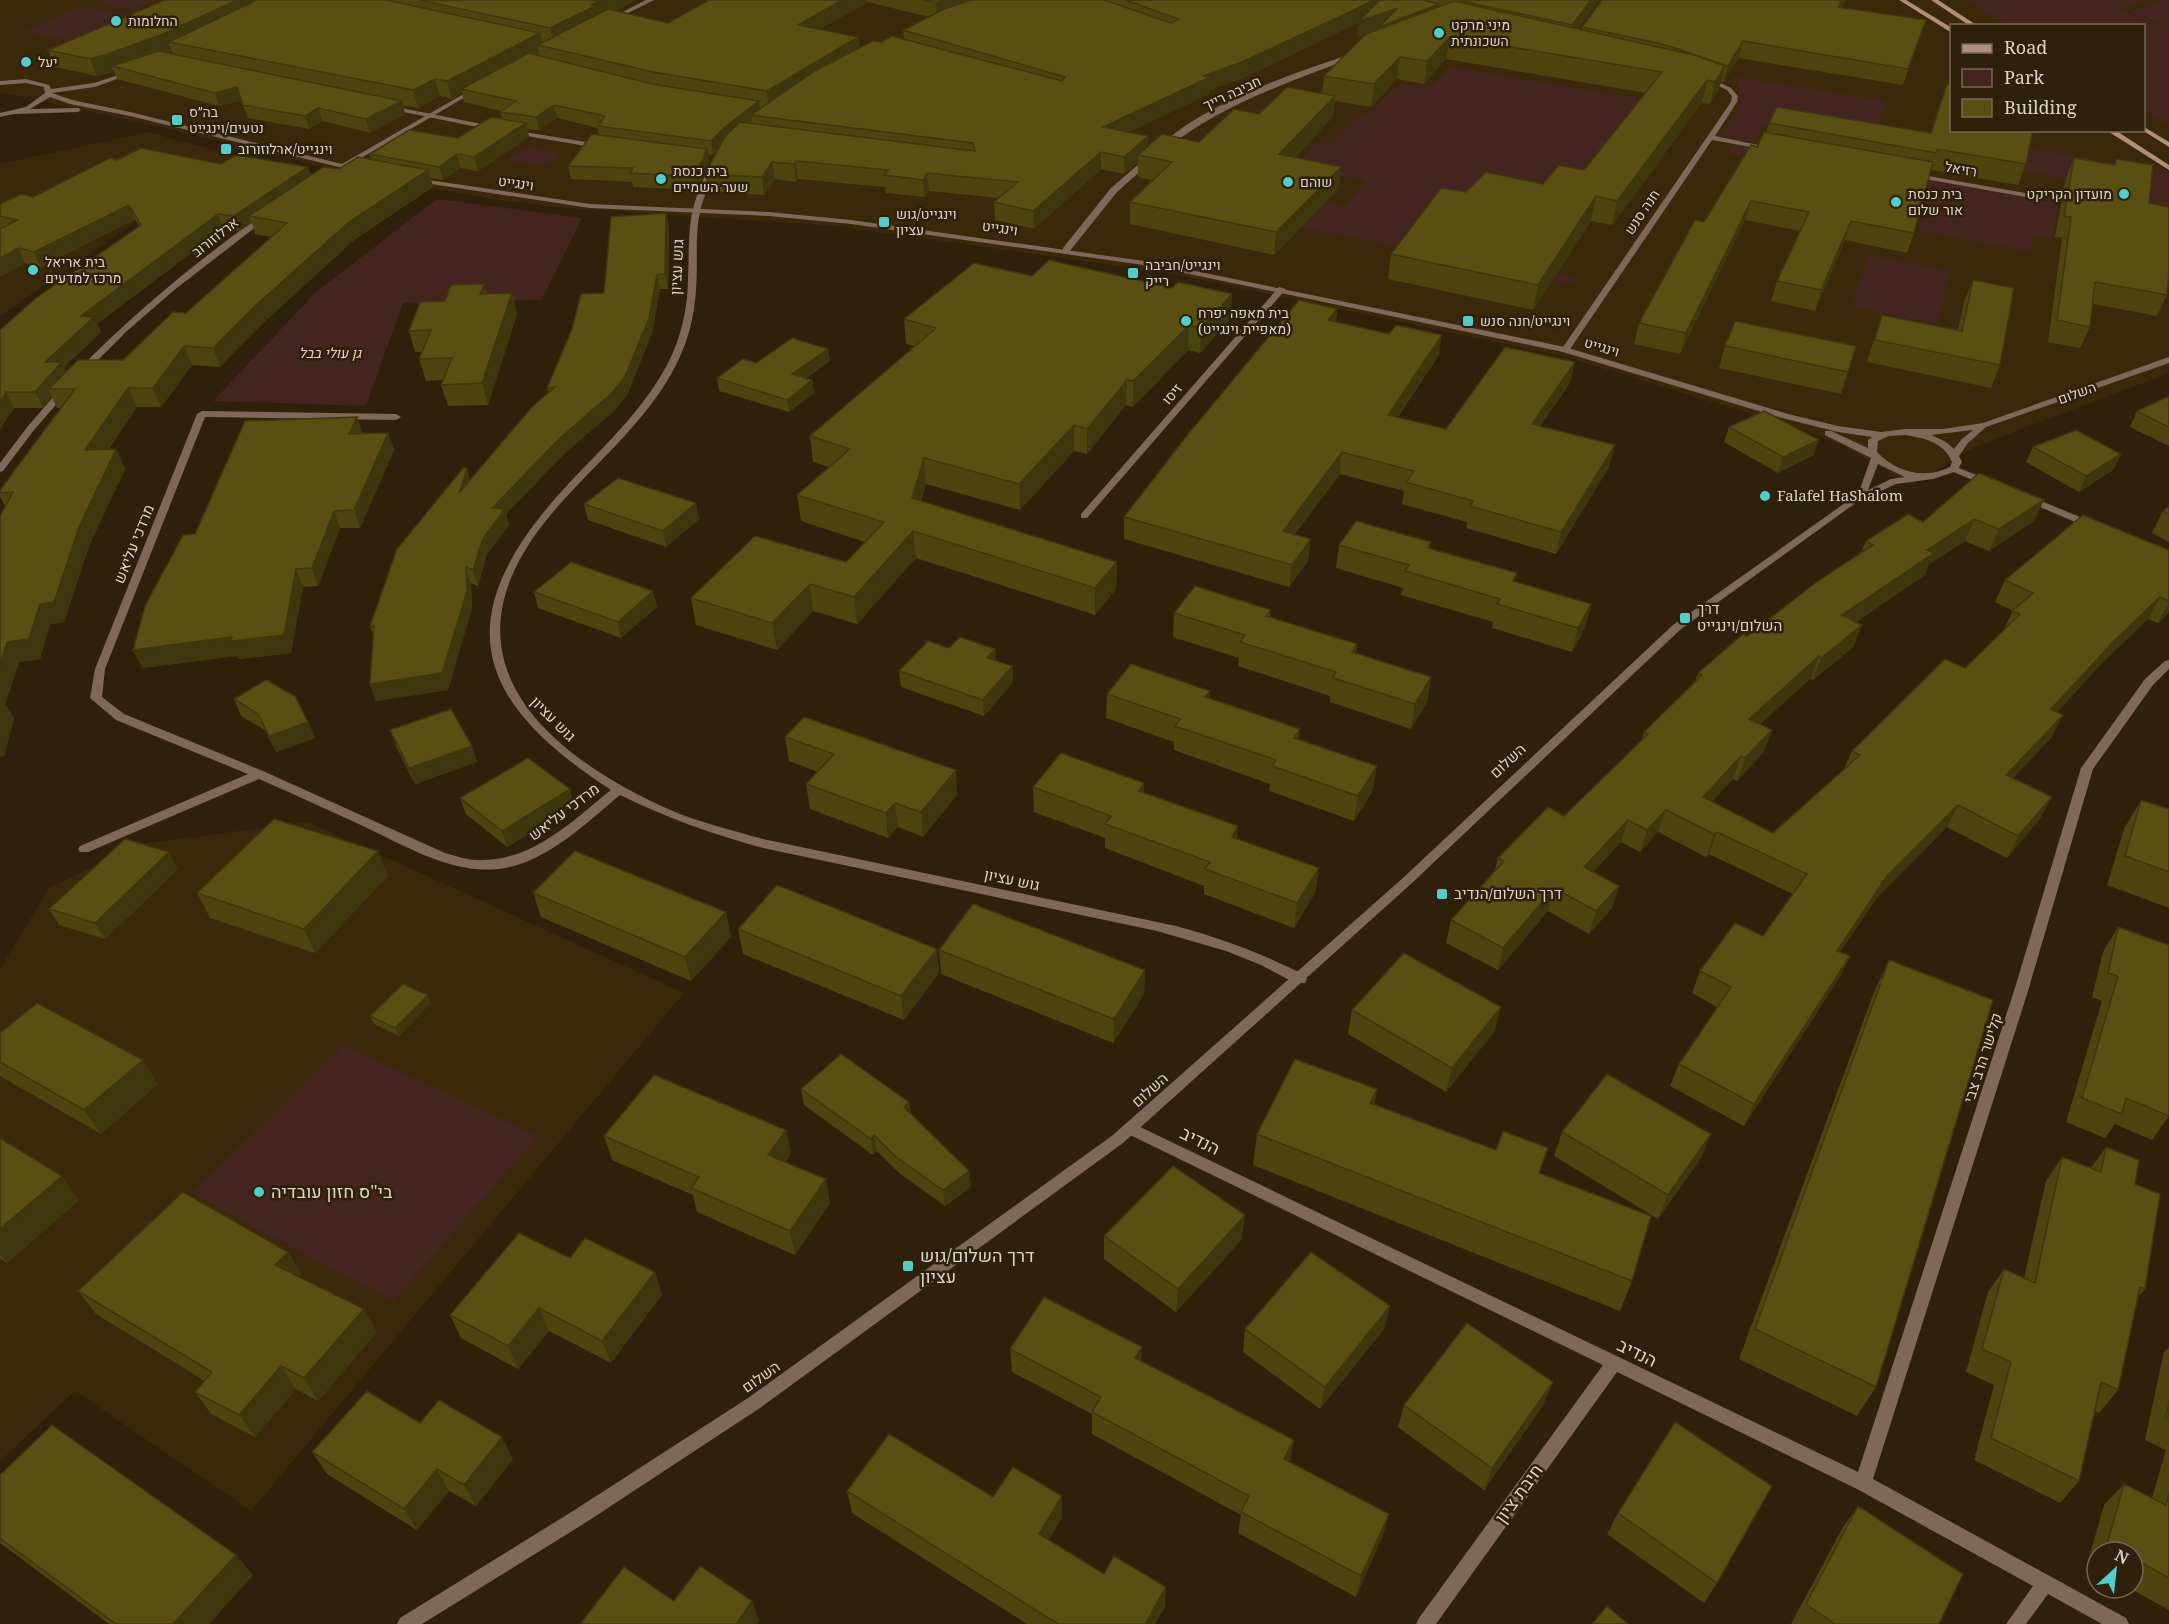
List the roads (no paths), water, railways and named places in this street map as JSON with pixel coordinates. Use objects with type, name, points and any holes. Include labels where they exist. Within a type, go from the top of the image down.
[{"type":"main road","points":[[1902,0],[1950,30]]},
{"type":"main road","points":[[1934,0],[1972,24]]},
{"type":"main road","points":[[2145,130],[2169,145]]},
{"type":"main road","points":[[2112,132],[2169,168]]},
{"type":"street","points":[[602,24],[651,0]]},
{"type":"street","name":"חביבה רייך","points":[[1066,250],[1114,190],[1174,138],[1247,98],[1362,52]]},
{"type":"street","points":[[16,112],[38,103],[49,93],[95,85],[135,71]]},
{"type":"street","name":"חנה סנש","points":[[1564,350],[1734,102],[1735,96],[1729,89],[1700,75]]},
{"type":"street","points":[[0,81],[38,83],[47,86],[49,93]]},
{"type":"street","points":[[333,172],[482,86]]},
{"type":"street","points":[[49,93],[70,102],[130,114],[364,171]]},
{"type":"street","points":[[381,106],[603,147]]},
{"type":"street","points":[[0,115],[61,109],[130,114]]},
{"type":"street","points":[[1710,137],[1778,150]]},
{"type":"street","name":"גוש עציון","points":[[705,158],[717,159],[696,210],[691,303],[674,360],[657,393],[634,421],[571,486],[513,564],[498,602],[493,637],[499,673],[519,709],[556,747],[604,783],[660,812],[731,837],[1159,926],[1260,957],[1300,979]]},
{"type":"street","name":"רזיאל","points":[[1905,173],[2031,196]]},
{"type":"street","name":"וינגייט","points":[[408,179],[580,205],[696,210],[851,222],[1066,250],[1282,289],[1564,350],[1785,416],[1838,429],[1880,435],[1905,432]]},
{"type":"street","name":"ארלוזורוב","points":[[76,378],[100,353],[180,284],[277,208]]},
{"type":"street","name":"זיסו","points":[[1083,516],[1282,289]]},
{"type":"street","name":"השלום","points":[[1905,432],[1943,432],[1985,425],[2169,360]]},
{"type":"street","points":[[0,469],[31,428],[69,385]]},
{"type":"street","name":"מרדכי עליאש","points":[[396,417],[202,414],[100,669],[96,698],[120,717],[259,774],[442,856],[475,865],[505,864],[537,852],[565,834],[618,790]]},
{"type":"street","name":"וינגייט","points":[[1785,416],[1874,456],[1898,471],[1928,477]]},
{"type":"street","name":"השלום","points":[[1955,455],[1965,441],[1985,425]]},
{"type":"street","points":[[1905,432],[1941,442],[1955,455],[1958,462],[1954,469],[1997,487]]},
{"type":"street","name":"השלום","points":[[1854,500],[1866,486],[1874,456],[1873,440],[1880,435]]},
{"type":"street","name":"השלום","points":[[406,1624],[579,1517],[754,1403],[999,1228],[1131,1129],[1300,979],[1677,627],[1854,500],[1894,481],[1948,473],[1954,469]]},
{"type":"street","points":[[2019,495],[2105,531]]},
{"type":"street","name":"קלישר הרב צבי","points":[[1863,1483],[2021,991],[2087,768],[2149,682],[2169,663]]},
{"type":"street","points":[[84,849],[259,774]]},
{"type":"street","name":"הנדיב","points":[[1131,1129],[1863,1483],[2120,1624]]},
{"type":"street","name":"חיבת ציון","points":[[1425,1624],[1614,1364]]},
{"type":"street","points":[[2015,1624],[2046,1582]]},
{"type":"place","name":"החלומות","points":[[116,21]]},
{"type":"place","name":"מיני מרקט השכונתית","points":[[1439,33]]},
{"type":"place","name":"יעל","points":[[26,62]]},
{"type":"place","name":"בה״ס נטעים/וינגייט","points":[[177,120]]},
{"type":"place","name":"וינגייט/ארלוזורוב","points":[[226,149]]},
{"type":"place","name":"בית כנסת שער השמיים","points":[[661,179]]},
{"type":"place","name":"שוהם","points":[[1288,182]]},
{"type":"place","name":"מועדון הקריקט","points":[[2124,194]]},
{"type":"place","name":"בית כנסת אור שלום","points":[[1896,202]]},
{"type":"place","name":"וינגייט/גוש עציון","points":[[884,222]]},
{"type":"place","name":"בית אריאל מרכז למדעים","points":[[33,270]]},
{"type":"place","name":"וינגייט/חביבה רייק","points":[[1133,273]]},
{"type":"place","name":"בית מאפה יפרח (מאפיית וינגייט)","points":[[1186,321]]},
{"type":"place","name":"וינגייט/חנה סנש","points":[[1468,321]]},
{"type":"place","name":"Falafel HaShalom","points":[[1765,496]]},
{"type":"place","name":"דרך השלום/וינגייט","points":[[1685,618]]},
{"type":"place","name":"דרך השלום/הנדיב","points":[[1442,894]]},
{"type":"place","name":"בי\"ס חזון עובדיה","points":[[259,1192]]},
{"type":"place","name":"דרך השלום/גוש עציון","points":[[908,1266]]},
{"type":"park label","name":"גן עולי בבל","points":[[330,353]]}]
